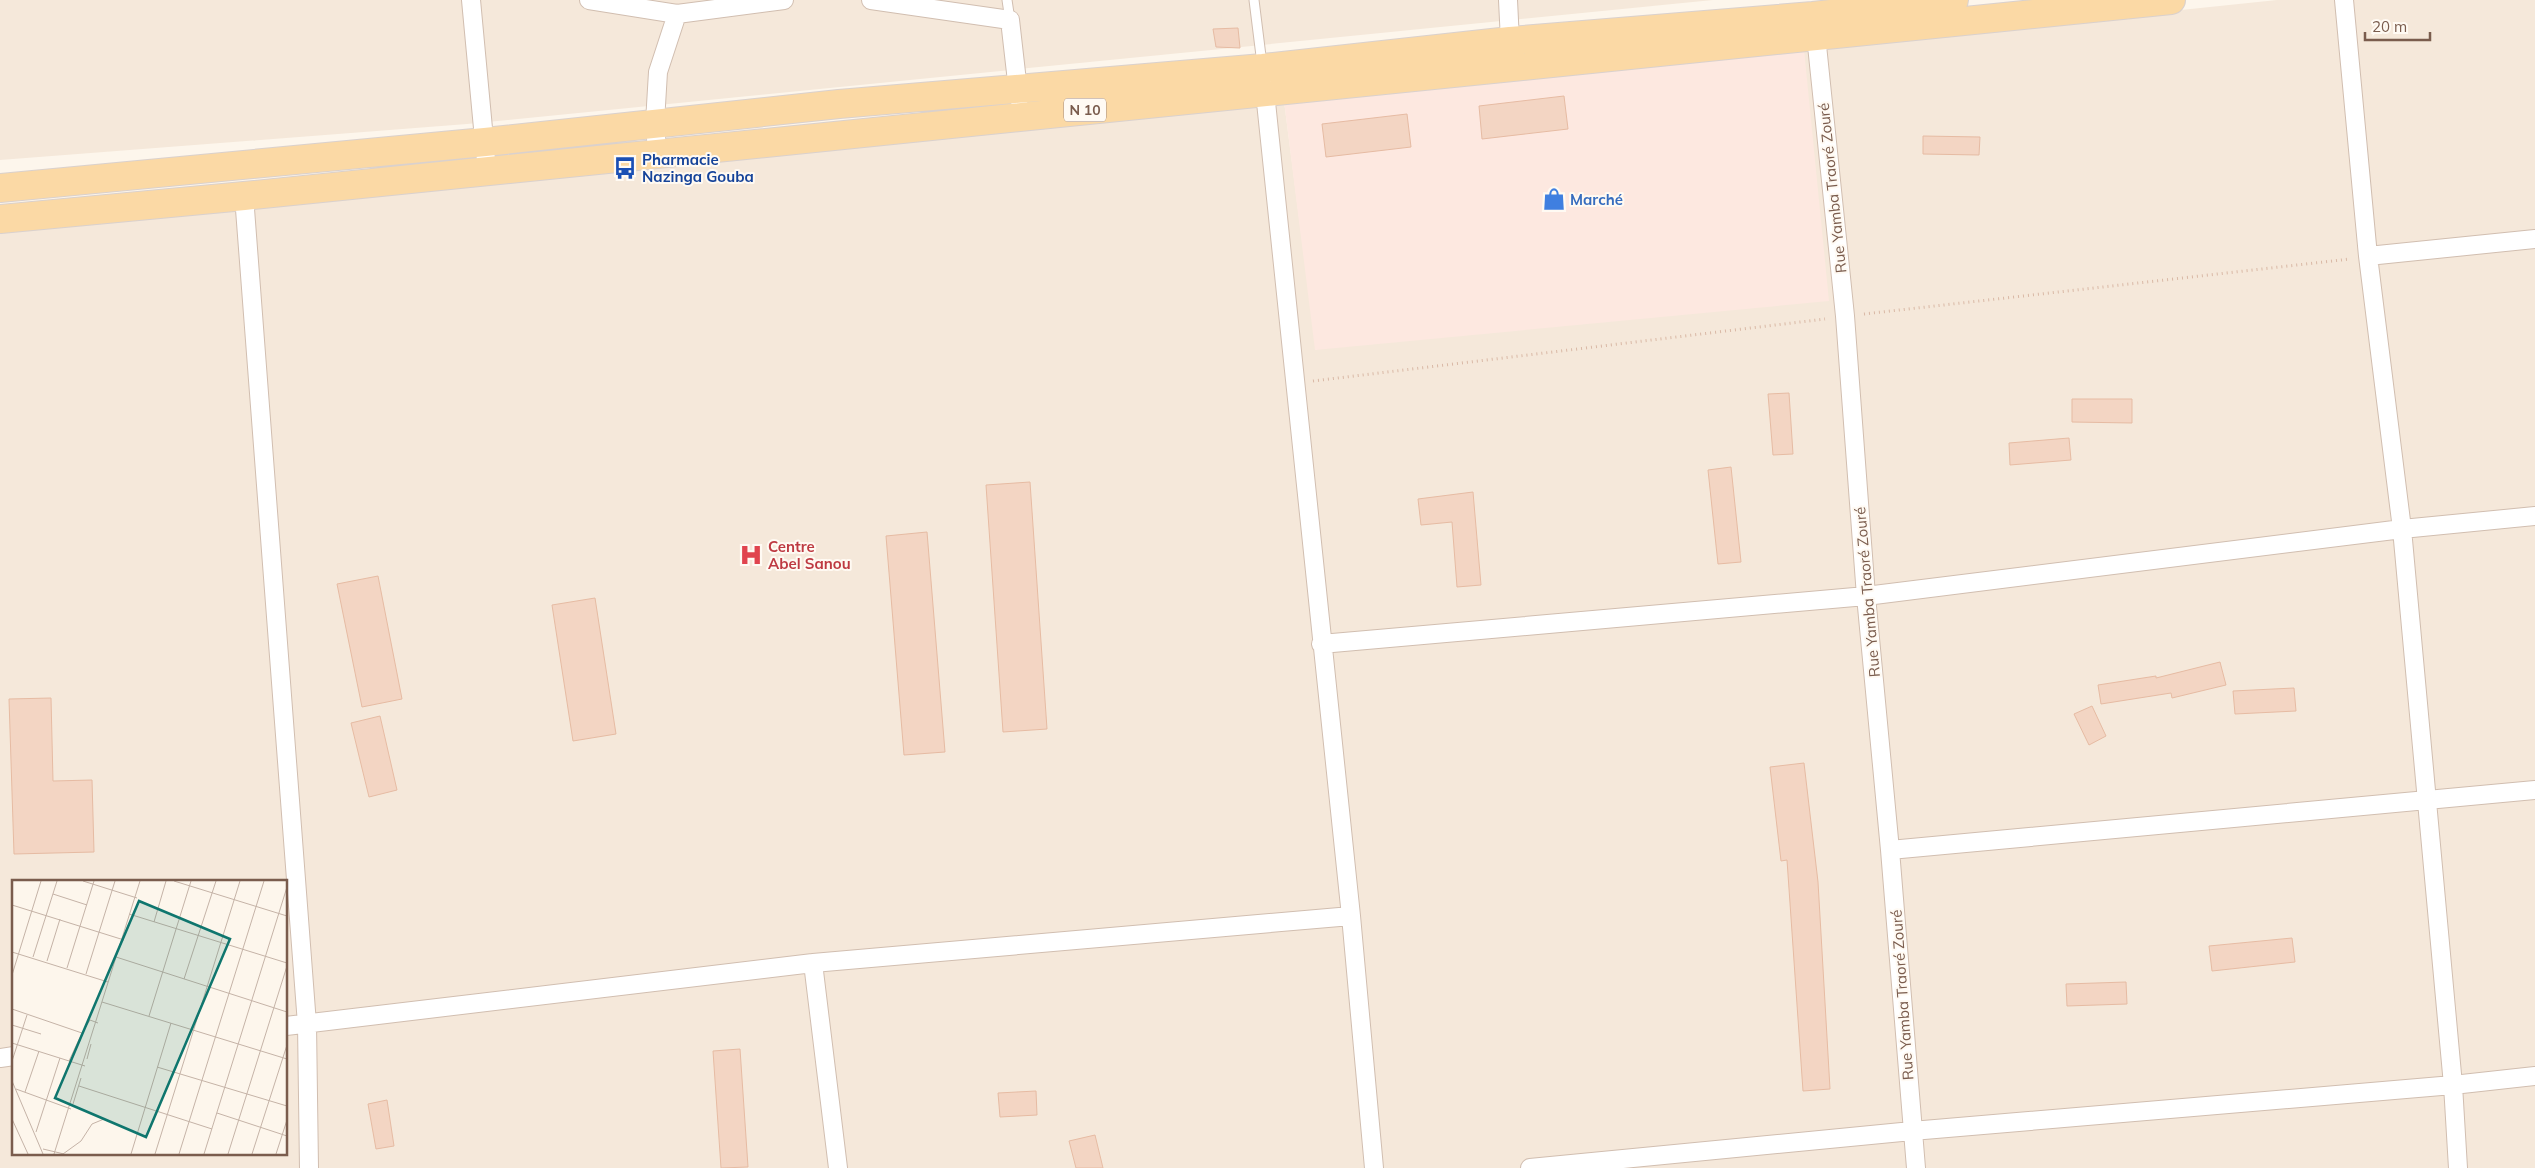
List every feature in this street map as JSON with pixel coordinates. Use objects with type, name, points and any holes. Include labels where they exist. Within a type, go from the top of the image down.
[{"type":"main road","name":"N 10","points":[[0,219],[487,172],[1020,116],[1510,41],[1815,26],[1954,0]]},
{"type":"main road","name":"N 10","points":[[0,188],[484,142],[655,122],[1019,89],[1264,79],[2033,7],[2171,0]]},
{"type":"street","points":[[472,0],[487,172]]},
{"type":"street","points":[[588,0],[677,14],[784,0]]},
{"type":"street","points":[[871,0],[1010,20],[1019,89],[1020,116]]},
{"type":"street","points":[[1508,0],[1510,41]]},
{"type":"street","points":[[2344,0],[2368,256],[2402,529],[2453,1085],[2458,1168]]},
{"type":"street","points":[[657,154],[655,122],[658,72],[677,14]]},
{"type":"street","name":"Rue Yamba Traoré Zouré","points":[[1815,26],[1846,316],[1866,596],[1890,850],[1916,1168]]},
{"type":"street","points":[[1264,79],[1321,644],[1351,916],[1374,1168]]},
{"type":"street","points":[[244,196],[307,1024],[309,1168]]},
{"type":"street","points":[[2368,256],[2535,239]]},
{"type":"street","points":[[1321,644],[1866,596],[2402,529],[2535,516]]},
{"type":"street","points":[[1890,850],[2426,798],[2535,790]]},
{"type":"street","points":[[288,1026],[813,963],[1351,916]]},
{"type":"street","points":[[813,963],[838,1168]]},
{"type":"street","points":[[1530,1168],[1912,1130],[2453,1085],[2535,1076]]},
{"type":"lane","points":[[1007,0],[1010,20]]},
{"type":"lane","points":[[1254,0],[1264,79]]},
{"type":"shaded area","points":[[0,0],[1713,0],[467,124],[0,160]]},
{"type":"shaded area","points":[[2277,0],[2535,0],[2535,1168],[0,1168],[0,226],[1284,101],[1316,350],[1804,49]]},
{"type":"shaded area","points":[[1804,49],[1829,301],[1315,350],[1284,101]]},
{"type":"building","points":[[1238,28],[1240,48],[1216,47],[1213,29]]},
{"type":"building","points":[[1564,96],[1568,129],[1482,139],[1479,106]]},
{"type":"building","points":[[1407,114],[1411,147],[1326,157],[1322,124]]},
{"type":"building","points":[[1923,136],[1980,137],[1979,155],[1923,154]]},
{"type":"building","points":[[1789,393],[1793,454],[1773,455],[1768,394]]},
{"type":"building","points":[[2072,399],[2132,399],[2132,423],[2072,422]]},
{"type":"building","points":[[2069,438],[2071,460],[2010,465],[2009,443]]},
{"type":"building","points":[[1731,467],[1741,562],[1718,564],[1708,470]]},
{"type":"building","points":[[1030,482],[1047,729],[1003,732],[986,485]]},
{"type":"building","points":[[1473,492],[1481,585],[1457,587],[1452,522],[1421,525],[1418,499]]},
{"type":"building","points":[[927,532],[945,752],[904,755],[886,536]]},
{"type":"building","points":[[378,576],[402,699],[362,707],[337,584]]},
{"type":"building","points":[[595,598],[616,734],[573,741],[552,605]]},
{"type":"building","points":[[2220,662],[2226,685],[2172,698],[2171,693],[2101,704],[2098,685],[2156,676],[2156,678]]},
{"type":"building","points":[[2294,688],[2296,711],[2235,714],[2233,691]]},
{"type":"building","points":[[51,698],[53,781],[92,780],[94,852],[14,854],[9,699]]},
{"type":"building","points":[[2092,706],[2106,736],[2089,745],[2074,714]]},
{"type":"building","points":[[380,716],[397,790],[369,797],[351,723]]},
{"type":"building","points":[[1804,763],[1818,882],[1830,1089],[1803,1091],[1787,860],[1781,861],[1770,767]]},
{"type":"building","points":[[2292,938],[2295,962],[2212,971],[2209,946]]},
{"type":"building","points":[[2126,982],[2127,1004],[2067,1006],[2066,984]]},
{"type":"building","points":[[740,1049],[748,1167],[721,1168],[713,1051]]},
{"type":"building","points":[[1036,1091],[1037,1115],[1000,1117],[998,1093]]},
{"type":"building","points":[[387,1100],[394,1146],[376,1149],[368,1104]]},
{"type":"building","points":[[1095,1135],[1103,1168],[1076,1168],[1069,1141]]},
{"type":"place","name":"Pharmacie Nazinga Gouba","points":[[625,168]]},
{"type":"place","name":"Marché","points":[[1554,199]]},
{"type":"place","name":"Centre Abel Sanou","points":[[751,555]]}]
